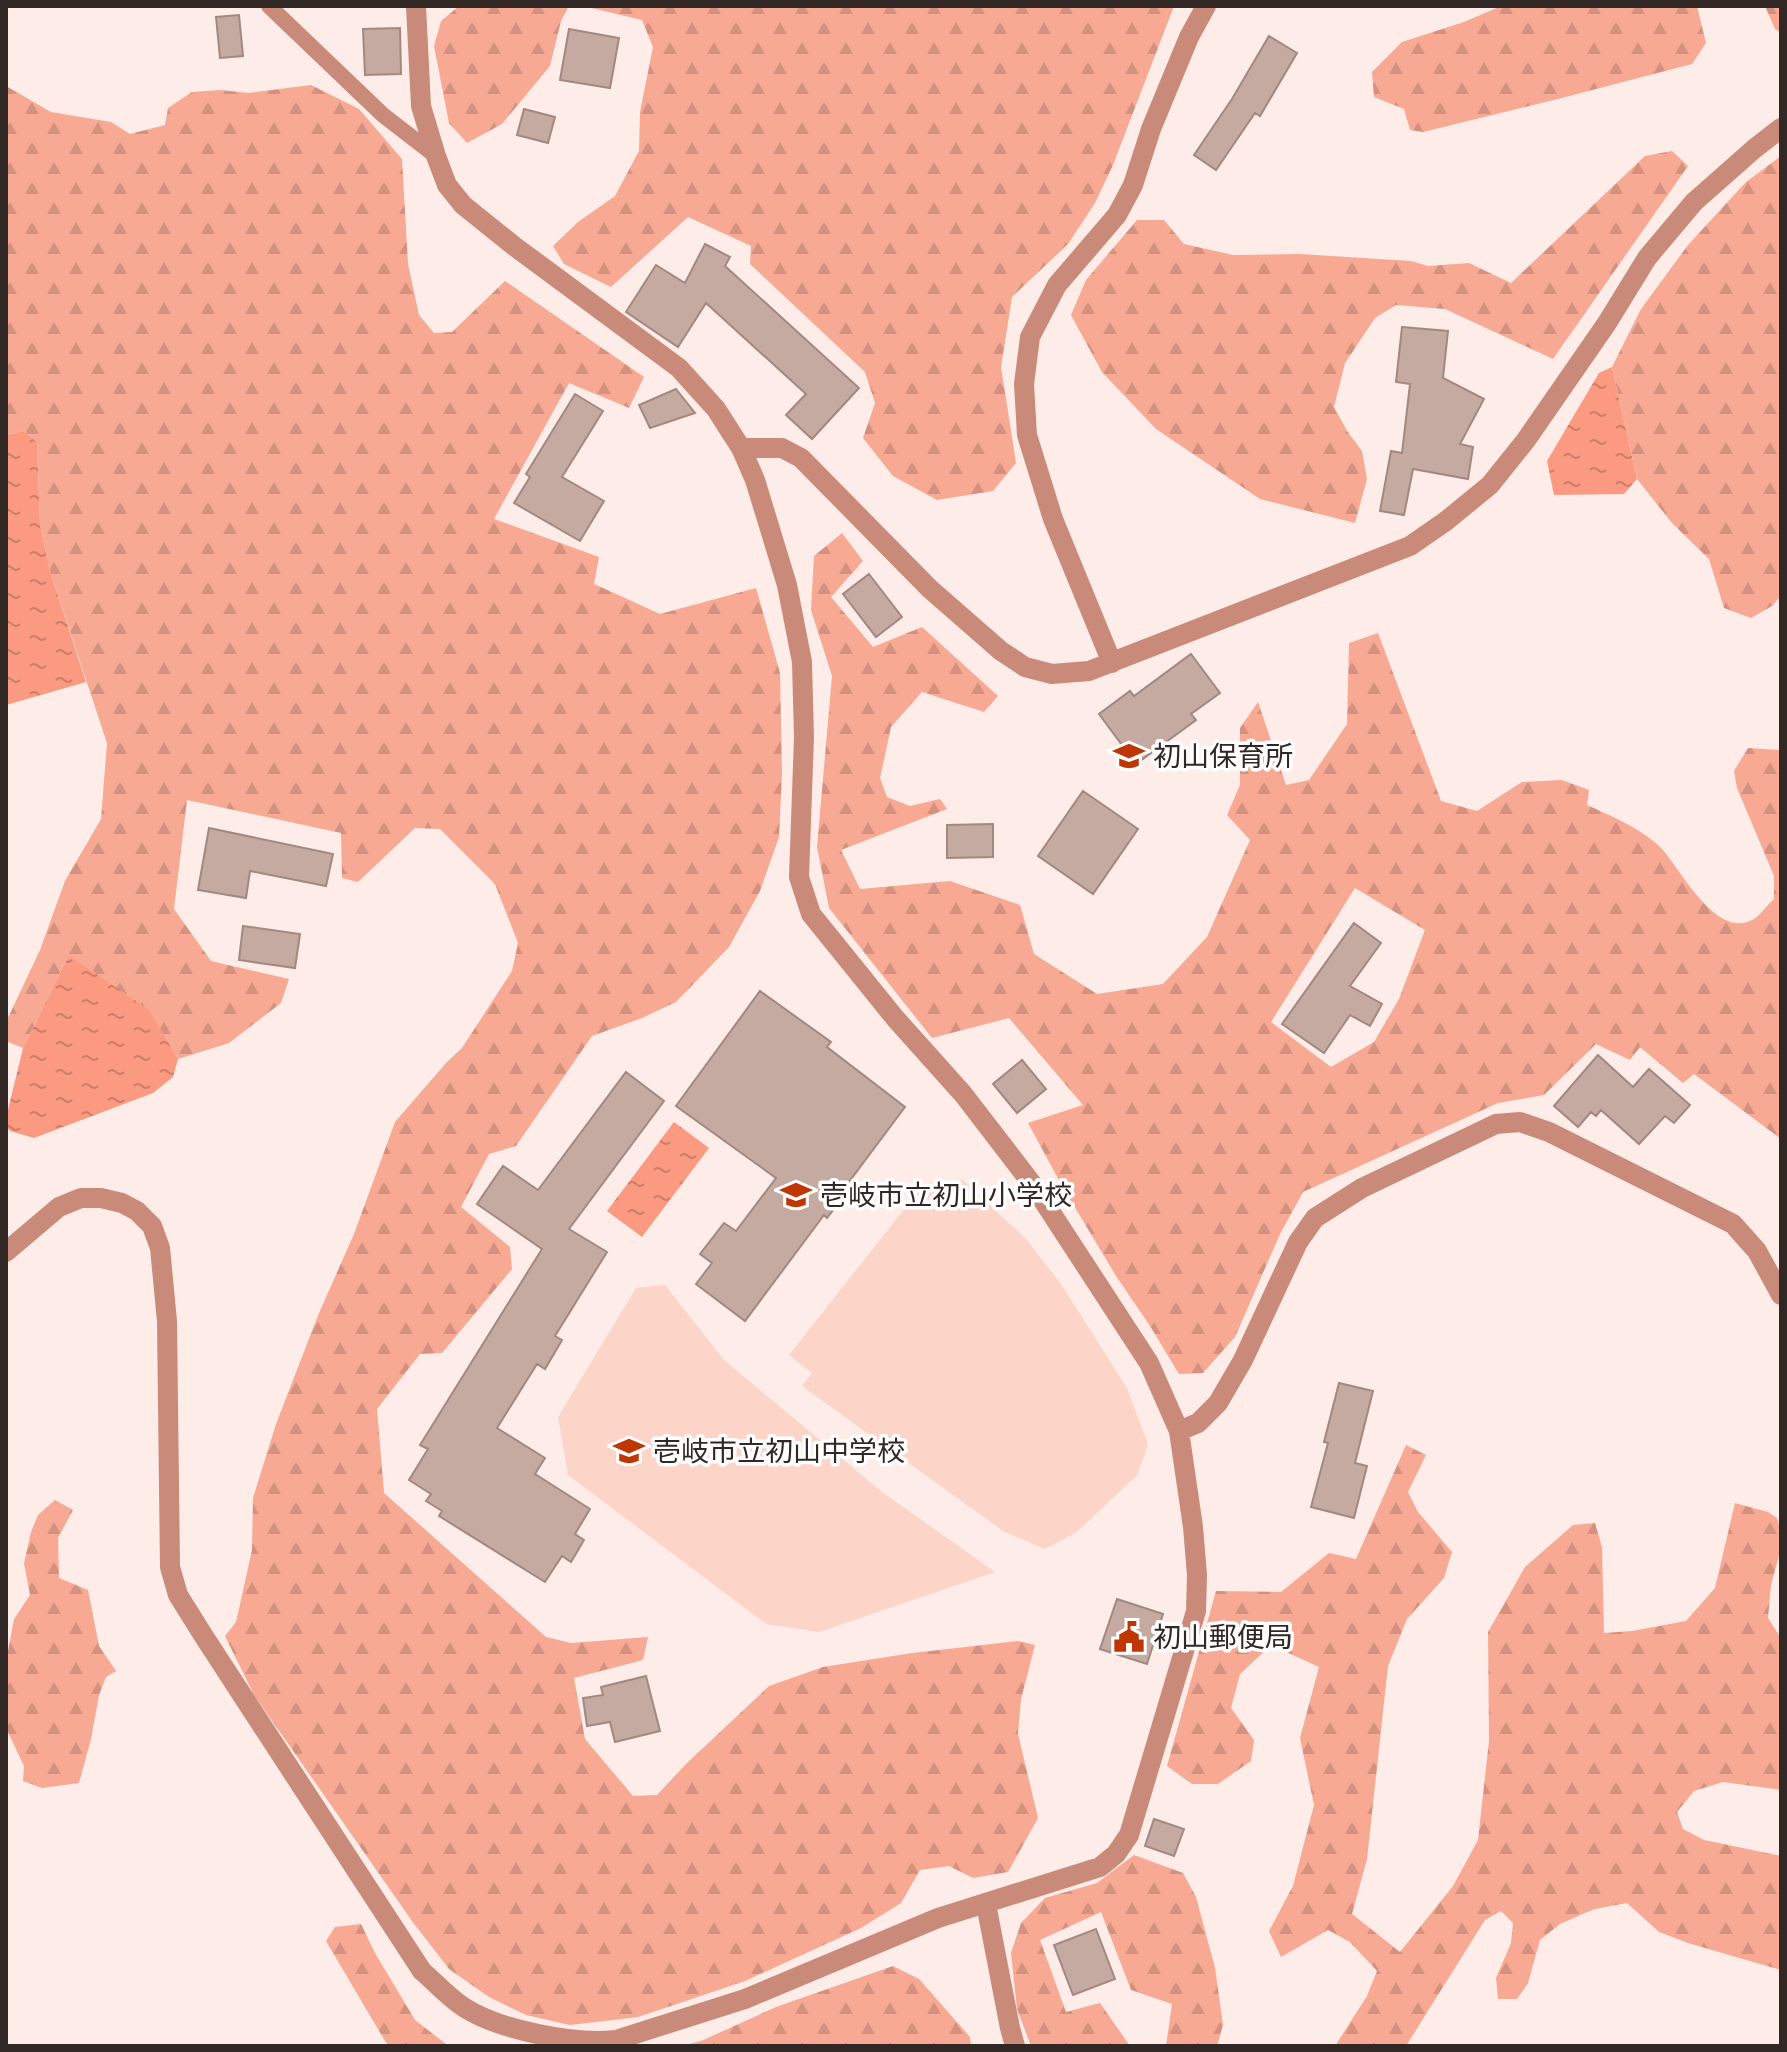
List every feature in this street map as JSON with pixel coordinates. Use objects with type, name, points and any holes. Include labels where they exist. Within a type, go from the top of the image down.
[{"type":"street","points":[[6,1252],[59,1207],[81,1198],[101,1198],[122,1203],[137,1211],[152,1226],[160,1248],[167,1321],[170,1567],[178,1595],[422,1971],[462,2006],[487,2020],[513,2028],[596,2042],[616,2040],[745,1999],[938,1918],[1100,1867],[1116,1854],[1129,1835],[1196,1611],[1193,1527],[1179,1431],[1149,1363],[1033,1185],[963,1094],[895,1018],[811,914],[799,877],[804,737],[802,662],[787,585],[755,480],[741,448],[716,409],[679,368],[514,246],[463,205],[447,185],[421,106],[416,6]]},
{"type":"street","points":[[1112,663],[1053,519],[1027,435],[1024,384],[1030,337],[1057,285],[1117,215],[1133,185],[1151,129],[1189,37],[1206,6]]},
{"type":"street","points":[[741,448],[782,448],[801,458],[930,589],[1001,651],[1025,667],[1052,674],[1089,671],[1410,546],[1446,521],[1490,485],[1526,440],[1607,323],[1647,258],[1694,202],[1781,128]]},
{"type":"street","points":[[1179,1431],[1198,1423],[1218,1403],[1243,1360],[1298,1242],[1315,1218],[1362,1188],[1496,1124],[1520,1122],[1549,1132],[1733,1224],[1757,1251],[1781,1295]]},
{"type":"street","points":[[986,1904],[1015,2046]]},
{"type":"lane","points":[[269,6],[383,115],[436,156]]},
{"type":"green space","points":[[459,6],[569,6],[561,21],[550,66],[502,124],[467,143],[449,123],[434,46],[441,21]]},
{"type":"green space","points":[[583,6],[1174,6],[1113,165],[1095,203],[1068,244],[1012,297],[1001,367],[1016,463],[993,491],[937,500],[893,476],[863,438],[875,403],[865,372],[750,264],[751,246],[688,217],[611,287],[564,264],[553,246],[578,222],[615,196],[639,151],[640,112],[653,47],[642,20]]},
{"type":"green space","points":[[1501,6],[1697,6],[1706,43],[1692,64],[1423,132],[1410,130],[1404,109],[1374,97],[1372,72],[1402,42]]},
{"type":"green space","points":[[1765,6],[1781,6],[1781,33],[1775,29]]},
{"type":"green space","points":[[311,85],[359,109],[402,159],[408,264],[419,315],[434,333],[452,332],[505,281],[644,377],[629,408],[569,383],[494,519],[599,557],[594,584],[660,614],[756,588],[780,673],[782,774],[779,837],[760,891],[729,947],[676,1002],[592,1036],[516,1146],[489,1154],[461,1207],[510,1247],[512,1269],[442,1353],[420,1354],[377,1409],[384,1493],[546,1637],[571,1643],[648,1637],[643,1660],[574,1678],[585,1739],[633,1796],[657,1795],[769,1686],[823,1667],[912,1653],[1018,1641],[1035,1645],[1021,1699],[1018,1734],[1038,1818],[1008,1872],[973,1878],[949,1866],[920,1870],[901,1903],[861,1928],[745,1981],[638,2017],[570,2025],[526,2015],[489,1997],[449,1969],[254,1695],[225,1636],[236,1622],[252,1550],[253,1498],[276,1424],[354,1234],[395,1122],[462,1048],[512,971],[518,943],[495,884],[440,829],[415,828],[358,882],[342,878],[341,833],[187,800],[174,909],[211,961],[289,979],[281,1003],[229,1043],[178,1059],[148,1010],[69,955],[23,1048],[6,1041],[6,1022],[40,950],[65,881],[101,819],[107,743],[50,571],[40,525],[37,442],[24,431],[6,435],[6,86],[51,112],[111,122],[130,134],[165,125],[168,108],[192,92],[220,90],[249,93]]},
{"type":"green space","points":[[1672,151],[1688,166],[1553,359],[1445,309],[1396,305],[1375,318],[1345,363],[1334,407],[1362,451],[1367,479],[1355,523],[1260,499],[1156,429],[1102,372],[1071,315],[1086,280],[1137,220],[1164,220],[1184,244],[1233,255],[1300,254],[1411,261],[1428,266],[1469,263],[1511,283],[1645,156]]},
{"type":"green space","points":[[1781,156],[1781,596],[1772,606],[1751,618],[1724,608],[1709,559],[1672,523],[1637,479],[1612,367],[1641,309],[1688,245],[1746,182]]},
{"type":"green space","points":[[842,533],[863,561],[831,597],[873,647],[922,627],[998,696],[984,712],[922,692],[891,727],[880,778],[887,797],[910,806],[940,799],[947,809],[841,850],[860,889],[950,881],[1020,905],[1034,954],[1097,994],[1163,984],[1207,937],[1250,840],[1227,815],[1240,785],[1240,728],[1258,702],[1286,785],[1309,780],[1347,724],[1349,643],[1378,633],[1441,801],[1477,811],[1522,782],[1562,780],[1589,790],[1587,805],[1646,835],[1662,849],[1701,900],[1725,920],[1739,923],[1752,920],[1774,899],[1774,876],[1737,788],[1734,771],[1748,748],[1781,750],[1781,1139],[1694,1074],[1683,1083],[1640,1047],[1630,1060],[1596,1044],[1544,1095],[1498,1103],[1303,1192],[1280,1234],[1235,1337],[1203,1373],[1179,1374],[1116,1276],[1028,1123],[1083,1105],[1009,1018],[932,1038],[829,908],[817,847],[832,676],[811,610],[814,556]],"holes":[[[1355,888],[1425,930],[1399,999],[1374,1042],[1331,1067],[1271,1022]]]},
{"type":"green space","points":[[1406,1445],[1426,1455],[1408,1492],[1418,1512],[1452,1552],[1444,1578],[1407,1619],[1388,1666],[1367,1859],[1352,1914],[1400,1952],[1453,1886],[1478,1840],[1489,1741],[1488,1632],[1525,1567],[1573,1525],[1595,1523],[1602,1547],[1604,1633],[1686,1621],[1715,1588],[1735,1503],[1768,1512],[1777,1518],[1781,1531],[1781,1548],[1771,1585],[1768,1618],[1781,1638],[1781,1790],[1723,1782],[1694,1791],[1677,1812],[1683,1829],[1704,1840],[1781,1856],[1781,1970],[1659,1932],[1627,1903],[1595,1909],[1560,1924],[1540,1940],[1528,1983],[1517,1999],[1498,1999],[1496,1978],[1511,1943],[1513,1923],[1501,1911],[1485,1920],[1406,2046],[1335,2046],[1367,1996],[1377,1971],[1350,1942],[1328,1930],[1281,1957],[1269,1931],[1293,1886],[1314,1805],[1300,1738],[1319,1667],[1271,1645],[1240,1674],[1231,1708],[1254,1740],[1251,1761],[1218,1784],[1192,1784],[1167,1766],[1216,1591],[1281,1592],[1329,1553],[1356,1559]]},
{"type":"green space","points":[[55,1500],[73,1510],[58,1538],[59,1578],[88,1590],[99,1646],[116,1671],[106,1677],[99,1695],[79,1783],[42,1788],[23,1781],[24,1766],[6,1728],[6,1662],[14,1619],[30,1595],[24,1563],[31,1532],[38,1515]]},
{"type":"green space","points":[[1134,1855],[1183,1873],[1196,1897],[1215,1968],[1223,2025],[1217,2046],[1166,2046],[1172,2004],[1131,1990],[1101,1912],[1040,1940],[1066,2012],[1100,2003],[1130,2046],[1031,2046],[1017,2009],[1011,1953],[1021,1923],[1045,1898],[1097,1883]]},
{"type":"green space","points":[[361,1924],[415,2020],[451,2046],[389,2046],[385,2041],[326,1941],[335,1927]]},
{"type":"green space","points":[[893,1966],[919,1979],[970,2037],[971,2046],[682,2046],[701,2041],[776,2007]]},
{"type":"shaded area","points":[[963,1180],[1026,1239],[1061,1284],[1127,1388],[1148,1445],[1137,1475],[1077,1532],[1045,1549],[1003,1531],[802,1386],[812,1373],[789,1355],[924,1184]]},
{"type":"shaded area","points":[[665,1285],[724,1360],[882,1492],[995,1572],[819,1632],[766,1624],[568,1475],[558,1417],[636,1288]]},
{"type":"water","points":[[1612,367],[1637,479],[1624,494],[1554,495],[1547,461],[1599,373]]},
{"type":"water","points":[[24,431],[37,442],[40,525],[50,571],[86,682],[6,705],[6,435]]},
{"type":"water","points":[[69,955],[149,1010],[178,1059],[173,1077],[153,1093],[34,1138],[10,1131],[6,1118],[23,1048]]},
{"type":"water","points":[[674,1122],[709,1148],[642,1237],[607,1211]]},
{"type":"building","points":[[239,15],[243,56],[220,58],[216,17]]},
{"type":"building","points":[[400,28],[401,74],[365,75],[363,29]]},
{"type":"building","points":[[569,29],[619,38],[610,88],[560,80]]},
{"type":"building","points":[[1269,36],[1297,53],[1260,116],[1255,113],[1216,170],[1194,155]]},
{"type":"building","points":[[524,109],[555,117],[548,143],[517,135]]},
{"type":"building","points":[[705,244],[730,257],[725,266],[859,388],[812,439],[786,415],[806,394],[706,303],[678,347],[626,312],[656,265],[685,283]]},
{"type":"building","points":[[1402,327],[1448,331],[1443,378],[1484,399],[1460,444],[1473,447],[1468,479],[1413,469],[1404,515],[1380,511],[1391,451],[1402,453],[1410,384],[1396,382]]},
{"type":"building","points":[[676,389],[695,413],[650,428],[639,405]]},
{"type":"building","points":[[575,394],[603,411],[562,477],[604,501],[580,541],[514,503],[530,477],[526,474]]},
{"type":"building","points":[[869,574],[902,617],[876,637],[843,594]]},
{"type":"building","points":[[1191,654],[1220,693],[1191,714],[1196,720],[1136,764],[1099,714],[1130,691],[1134,696]]},
{"type":"building","points":[[1083,791],[1138,829],[1093,894],[1038,856]]},
{"type":"building","points":[[993,824],[993,857],[947,858],[947,825]]},
{"type":"building","points":[[209,828],[333,854],[326,886],[250,871],[246,898],[198,890]]},
{"type":"building","points":[[1354,923],[1381,943],[1350,986],[1382,1004],[1370,1026],[1350,1015],[1324,1053],[1282,1024]]},
{"type":"building","points":[[243,926],[300,934],[295,968],[239,960]]},
{"type":"building","points":[[760,991],[831,1042],[827,1047],[905,1107],[840,1194],[843,1197],[827,1218],[824,1215],[745,1321],[696,1284],[712,1263],[700,1254],[724,1223],[736,1231],[776,1178],[676,1106]]},
{"type":"building","points":[[1598,1055],[1633,1087],[1649,1069],[1690,1105],[1674,1123],[1665,1116],[1639,1144],[1601,1110],[1596,1116],[1591,1112],[1578,1127],[1554,1106]]},
{"type":"building","points":[[1022,1060],[1046,1089],[1017,1113],[993,1084]]},
{"type":"building","points":[[626,1072],[664,1101],[569,1229],[607,1252],[555,1336],[562,1340],[545,1369],[537,1364],[497,1428],[545,1458],[535,1474],[590,1509],[575,1534],[584,1540],[571,1562],[562,1556],[545,1582],[439,1516],[442,1511],[426,1501],[431,1494],[409,1480],[428,1449],[420,1445],[542,1249],[477,1204],[503,1166],[538,1190]]},
{"type":"building","points":[[1339,1383],[1373,1391],[1355,1463],[1367,1466],[1354,1518],[1311,1507],[1328,1443],[1324,1442]]},
{"type":"building","points":[[1117,1599],[1163,1614],[1147,1664],[1100,1649]]},
{"type":"building","points":[[646,1676],[660,1731],[615,1742],[610,1722],[587,1726],[583,1698],[603,1695],[601,1687]]},
{"type":"building","points":[[1154,1819],[1184,1829],[1174,1856],[1145,1846]]},
{"type":"building","points":[[1096,1929],[1115,1979],[1073,1995],[1054,1945]]},
{"type":"place","name":"初山保育所","points":[[1129,756]]},
{"type":"place","name":"壱岐市立初山小学校","points":[[796,1195]]},
{"type":"place","name":"壱岐市立初山中学校","points":[[629,1451]]},
{"type":"place","name":"初山郵便局","points":[[1129,1637]]}]
